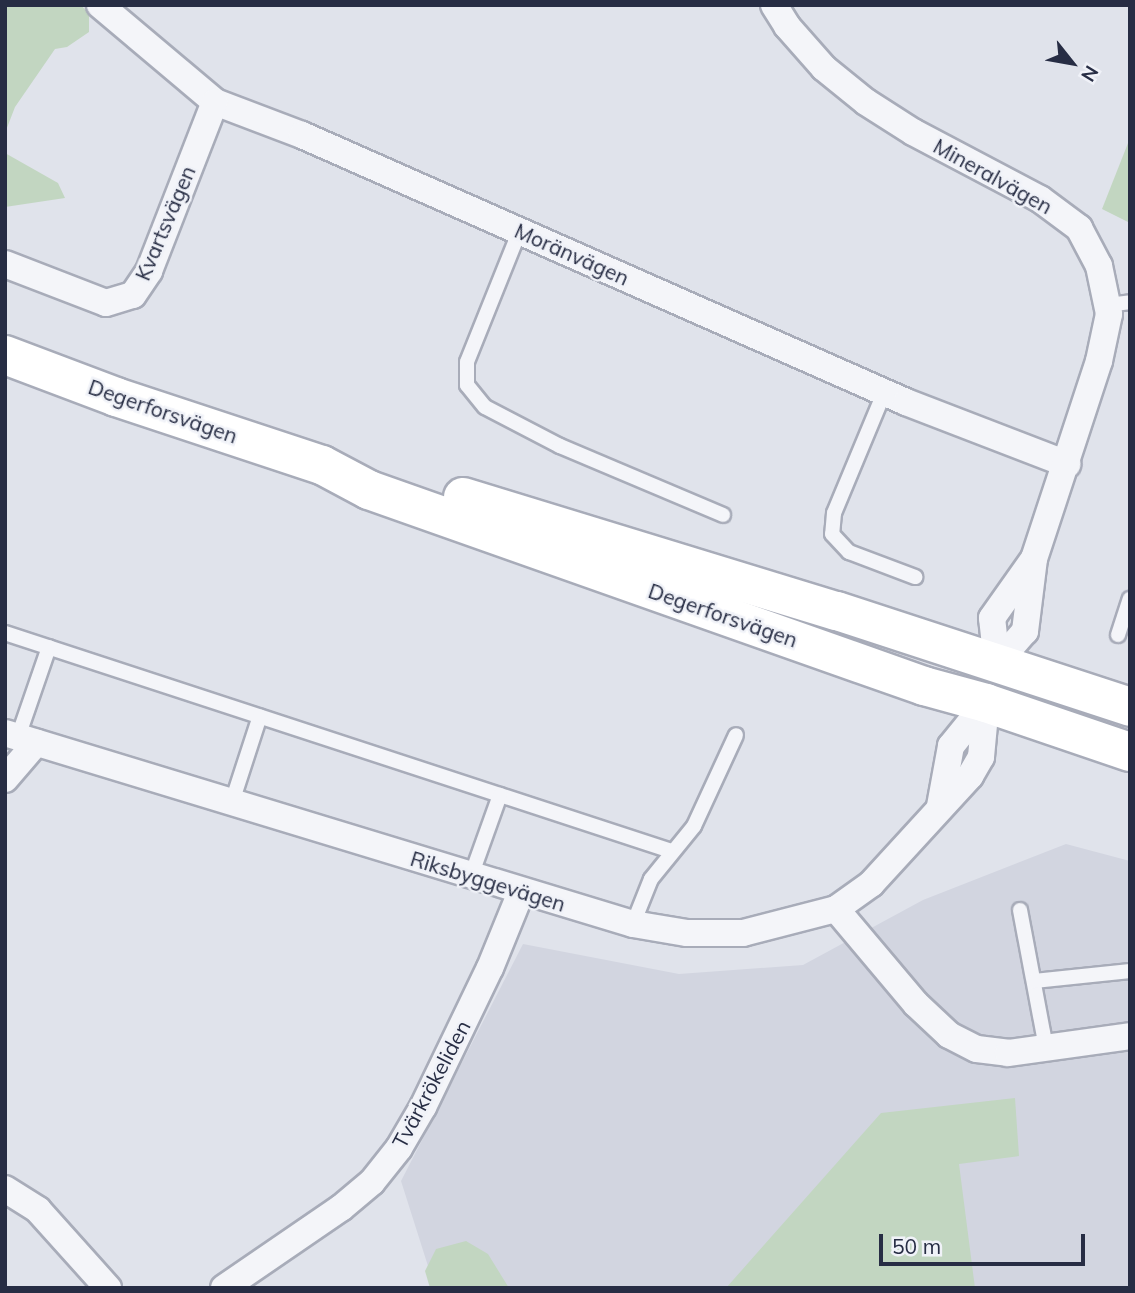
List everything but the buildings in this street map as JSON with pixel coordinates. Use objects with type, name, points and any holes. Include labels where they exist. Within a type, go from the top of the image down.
[{"type":"main road","name":"Degerforsvägen","points":[[5,355],[116,397],[322,465],[369,490],[924,686],[986,703],[1130,752]]},
{"type":"main road","name":"Degerforsvägen","points":[[322,465],[375,471],[997,663],[1130,707]]},
{"type":"main road","points":[[986,703],[997,663]]},
{"type":"street","name":"Moränvägen","points":[[100,5],[215,102],[302,135],[884,393],[1067,464]]},
{"type":"street","name":"Mineralvägen","points":[[774,5],[787,26],[824,68],[866,102],[925,138],[1040,199],[1079,228],[1119,304],[1109,314],[1099,361],[1034,559],[992,618],[997,663]]},
{"type":"street","name":"Kvartsvägen","points":[[5,264],[106,303],[133,295],[149,271],[215,102]]},
{"type":"street","name":"Riksbyggevägen","points":[[20,738],[634,924],[687,933],[743,933],[836,909],[871,884],[940,806],[951,746],[986,703]]},
{"type":"street","points":[[5,779],[20,738]]},
{"type":"street","name":"Tvärkrökeliden","points":[[224,1288],[341,1208],[372,1182],[399,1148],[423,1107],[491,968],[522,892]]},
{"type":"street","points":[[836,909],[916,1004],[949,1035],[977,1049],[1008,1053],[1130,1036]]},
{"type":"street","points":[[5,1189],[38,1210],[108,1288]]},
{"type":"lane","points":[[520,230],[467,362],[467,385],[485,407],[560,446],[723,515]]},
{"type":"lane","points":[[884,393],[834,513],[832,534],[849,552],[915,577]]},
{"type":"lane","points":[[1118,635],[1130,599]]},
{"type":"lane","points":[[5,633],[671,851]]},
{"type":"lane","points":[[20,738],[49,647]]},
{"type":"lane","points":[[233,802],[260,716]]},
{"type":"lane","points":[[634,924],[651,879],[671,851],[694,826],[736,735]]},
{"type":"lane","points":[[471,876],[500,795]]},
{"type":"lane","points":[[1020,910],[1046,1047]]},
{"type":"lane","points":[[1034,981],[1130,971]]},
{"type":"shaded area","points":[[1066,844],[1130,861],[1130,1288],[435,1288],[401,1181],[523,944],[679,974],[803,965],[923,900]]},
{"type":"green space","points":[[5,5],[81,5],[89,14],[89,32],[67,47],[55,49],[15,107],[5,133]]},
{"type":"green space","points":[[1130,138],[1130,223],[1102,209]]},
{"type":"green space","points":[[5,153],[58,183],[65,198],[5,207]]},
{"type":"green space","points":[[1015,1098],[1019,1156],[959,1164],[975,1288],[726,1288],[881,1113]]},
{"type":"green space","points":[[466,1241],[488,1254],[509,1288],[430,1288],[425,1271],[436,1249]]}]
